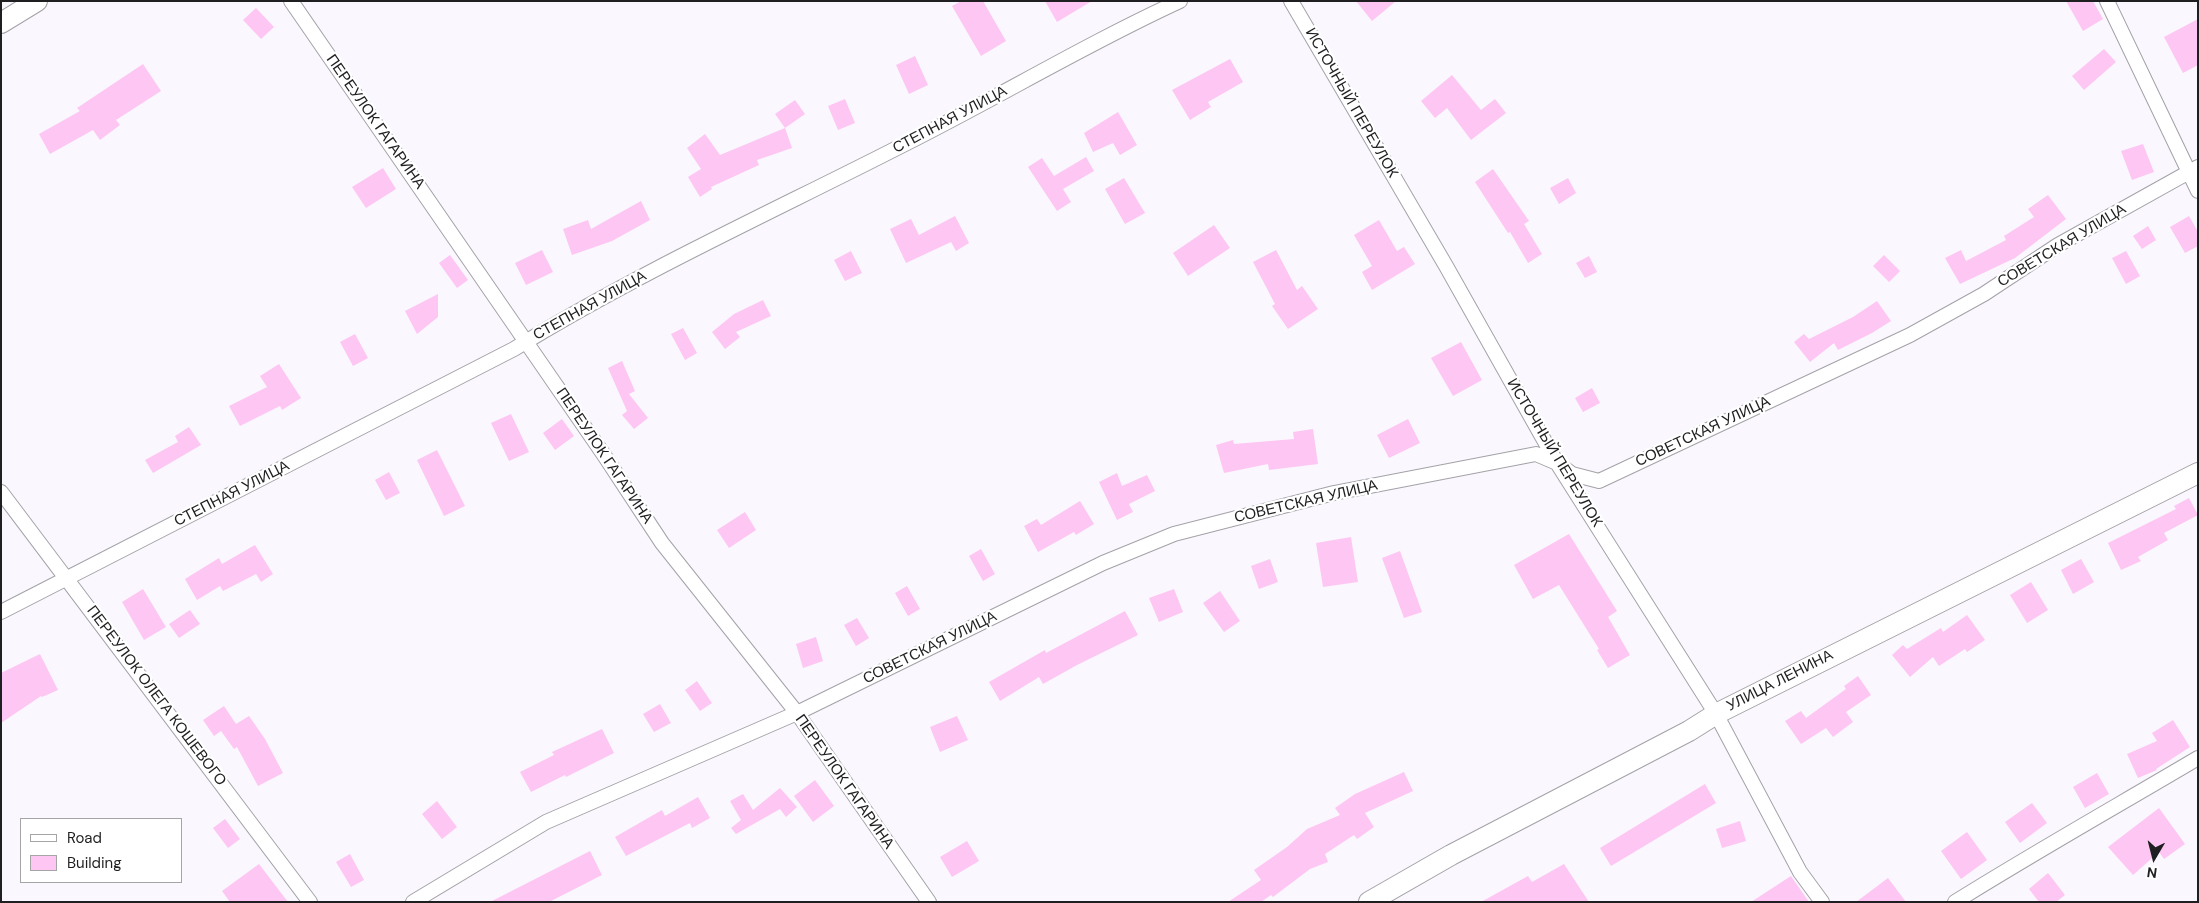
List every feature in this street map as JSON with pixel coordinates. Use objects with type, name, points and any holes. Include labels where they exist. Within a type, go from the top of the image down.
[{"type":"street","points":[[1,23],[37,1]]},
{"type":"street","name":"ПЕРЕУЛОК ГАГАРИНА","points":[[291,1],[526,341],[662,543],[796,713],[929,902]]},
{"type":"street","name":"СТЕПНАЯ УЛИЦА","points":[[1,612],[526,341],[572,313],[909,142],[1138,21],[1180,1]]},
{"type":"street","name":"ИСТОЧНЫЙ ПЕРЕУЛОК","points":[[1291,1],[1446,266],[1557,463],[1716,714],[1800,872],[1822,902]]},
{"type":"street","points":[[2107,1],[2192,170],[2198,191]]},
{"type":"street","name":"СОВЕТСКАЯ УЛИЦА","points":[[413,902],[546,822],[796,713],[1103,564],[1174,534],[1334,493],[1536,454],[1557,463],[1572,474],[1599,481],[1910,335],[1984,294],[2058,245],[2192,170]]},
{"type":"street","name":"УЛИЦА ЛЕНИНА","points":[[1369,902],[1451,855],[1689,731],[1716,714],[2198,473]]},
{"type":"street","name":"ПЕРЕУЛОК ОЛЕГА КОШЕВОГО","points":[[1,492],[310,902]]},
{"type":"street","points":[[1955,902],[2036,851],[2198,758]]},
{"type":"building","points":[[961,1],[983,1],[1006,41],[981,56],[952,6]]},
{"type":"building","points":[[1045,1],[1092,1],[1057,22]]},
{"type":"building","points":[[1356,1],[1396,1],[1372,21]]},
{"type":"building","points":[[2066,1],[2093,1],[2103,19],[2083,31]]},
{"type":"building","points":[[256,8],[274,27],[261,39],[243,20]]},
{"type":"building","points":[[2198,19],[2198,65],[2183,73],[2164,37]]},
{"type":"building","points":[[2104,49],[2116,62],[2084,90],[2072,76]]},
{"type":"building","points":[[915,56],[928,85],[909,94],[896,65]]},
{"type":"building","points":[[1230,59],[1243,82],[1208,102],[1211,107],[1190,120],[1172,90]]},
{"type":"building","points":[[143,64],[161,91],[116,120],[120,125],[100,140],[93,130],[50,154],[39,134],[80,111],[77,108]]},
{"type":"building","points":[[1452,75],[1481,110],[1495,99],[1506,113],[1471,140],[1447,108],[1435,118],[1421,101]]},
{"type":"building","points":[[845,99],[855,123],[838,130],[828,106]]},
{"type":"building","points":[[795,100],[805,114],[785,128],[775,114]]},
{"type":"building","points":[[1118,112],[1137,145],[1120,155],[1113,143],[1093,152],[1084,133]]},
{"type":"building","points":[[785,128],[792,148],[757,160],[759,165],[711,187],[712,189],[700,197],[688,177],[701,169],[687,148],[705,134],[720,155]]},
{"type":"building","points":[[2143,144],[2154,172],[2132,180],[2121,151]]},
{"type":"building","points":[[1086,157],[1094,171],[1063,189],[1071,202],[1057,211],[1028,167],[1042,158],[1054,176]]},
{"type":"building","points":[[383,168],[396,189],[366,208],[352,187]]},
{"type":"building","points":[[1493,169],[1529,221],[1524,224],[1542,254],[1528,263],[1510,232],[1508,233],[1475,182]]},
{"type":"building","points":[[1124,178],[1145,213],[1125,224],[1105,189]]},
{"type":"building","points":[[1568,178],[1576,193],[1559,204],[1550,188]]},
{"type":"building","points":[[2048,195],[2066,219],[2015,258],[1960,284],[1945,258],[1961,250],[1966,261],[2006,240],[2004,236],[2034,217],[2028,209]]},
{"type":"building","points":[[641,201],[650,220],[612,241],[572,255],[563,229],[588,220],[591,229]]},
{"type":"building","points":[[955,216],[969,243],[956,251],[951,242],[906,263],[890,229],[911,219],[919,235]]},
{"type":"building","points":[[2189,216],[2198,232],[2198,246],[2185,253],[2170,227]]},
{"type":"building","points":[[1379,220],[1397,251],[1404,247],[1415,264],[1372,290],[1362,272],[1372,266],[1354,235]]},
{"type":"building","points":[[1214,225],[1230,248],[1188,276],[1173,253]]},
{"type":"building","points":[[2148,226],[2156,240],[2142,249],[2133,236]]},
{"type":"building","points":[[542,250],[553,272],[526,285],[515,263]]},
{"type":"building","points":[[1276,250],[1297,290],[1302,286],[1318,309],[1288,329],[1272,306],[1275,304],[1253,262]]},
{"type":"building","points":[[851,251],[862,273],[845,281],[834,260]]},
{"type":"building","points":[[2126,251],[2140,276],[2126,284],[2112,258]]},
{"type":"building","points":[[450,255],[468,280],[457,288],[439,263]]},
{"type":"building","points":[[1884,255],[1900,271],[1889,282],[1873,266]]},
{"type":"building","points":[[1589,256],[1597,272],[1585,278],[1576,263]]},
{"type":"building","points":[[438,294],[438,317],[417,334],[405,311]]},
{"type":"building","points":[[763,300],[771,316],[736,332],[740,337],[725,349],[712,332],[734,314]]},
{"type":"building","points":[[1877,301],[1891,321],[1838,350],[1834,343],[1810,362],[1794,342],[1804,334],[1809,339],[1853,317]]},
{"type":"building","points":[[683,328],[697,353],[685,360],[671,334]]},
{"type":"building","points":[[355,334],[368,358],[353,366],[340,342]]},
{"type":"building","points":[[1461,342],[1482,380],[1453,396],[1431,358]]},
{"type":"building","points":[[622,361],[635,391],[629,394],[648,418],[634,429],[622,415],[627,411],[608,368]]},
{"type":"building","points":[[279,364],[301,398],[282,410],[280,406],[240,426],[229,406],[267,387],[260,376]]},
{"type":"building","points":[[1592,388],[1600,403],[1583,412],[1575,398]]},
{"type":"building","points":[[511,414],[529,452],[509,461],[491,423]]},
{"type":"building","points":[[562,419],[574,436],[555,450],[543,433]]},
{"type":"building","points":[[1408,419],[1420,443],[1389,458],[1377,435]]},
{"type":"building","points":[[189,427],[201,445],[153,473],[145,460],[178,442],[175,436]]},
{"type":"building","points":[[1313,429],[1318,464],[1269,470],[1268,464],[1224,473],[1216,445],[1233,440],[1234,444],[1294,439],[1293,432]]},
{"type":"building","points":[[437,450],[465,506],[444,516],[417,460]]},
{"type":"building","points":[[389,472],[400,493],[386,500],[375,480]]},
{"type":"building","points":[[1117,473],[1122,486],[1147,475],[1155,491],[1129,504],[1133,512],[1117,520],[1099,482]]},
{"type":"building","points":[[2189,498],[2198,515],[2164,533],[2168,540],[2138,557],[2141,561],[2121,570],[2108,543],[2176,509],[2174,506]]},
{"type":"building","points":[[1080,501],[1094,524],[1076,535],[1074,532],[1038,552],[1024,526],[1037,519],[1041,525]]},
{"type":"building","points":[[745,512],[756,530],[729,548],[717,530]]},
{"type":"building","points":[[1569,534],[1617,611],[1608,617],[1630,655],[1608,668],[1597,650],[1599,649],[1559,585],[1533,599],[1514,565]]},
{"type":"building","points":[[1351,537],[1358,582],[1323,587],[1316,543]]},
{"type":"building","points":[[255,545],[273,574],[261,582],[256,574],[223,591],[220,586],[197,600],[185,579],[219,558],[222,564]]},
{"type":"building","points":[[981,549],[995,574],[983,581],[969,556]]},
{"type":"building","points":[[1400,551],[1422,612],[1404,618],[1382,558]]},
{"type":"building","points":[[1270,559],[1278,582],[1259,589],[1251,566]]},
{"type":"building","points":[[2081,559],[2094,582],[2073,594],[2061,570]]},
{"type":"building","points":[[2031,582],[2048,610],[2027,623],[2010,595]]},
{"type":"building","points":[[907,586],[920,609],[908,616],[895,593]]},
{"type":"building","points":[[143,589],[166,627],[144,640],[122,602]]},
{"type":"building","points":[[1174,589],[1183,612],[1159,622],[1149,598]]},
{"type":"building","points":[[1220,591],[1240,621],[1224,632],[1203,603]]},
{"type":"building","points":[[190,610],[200,624],[179,638],[169,624]]},
{"type":"building","points":[[1125,611],[1138,635],[1043,684],[1039,677],[1000,701],[989,682],[1045,650],[1046,653]]},
{"type":"building","points":[[1967,615],[1985,640],[1967,652],[1965,649],[1939,666],[1933,657],[1910,677],[1892,655],[1903,645],[1907,649],[1941,628],[1943,632]]},
{"type":"building","points":[[857,618],[869,638],[856,646],[844,625]]},
{"type":"building","points":[[816,637],[823,661],[803,668],[796,644]]},
{"type":"building","points":[[40,654],[58,690],[41,696],[1,723],[1,673]]},
{"type":"building","points":[[1858,676],[1871,695],[1846,712],[1853,722],[1833,737],[1826,728],[1801,744],[1785,721],[1801,711],[1806,718],[1846,689],[1844,686]]},
{"type":"building","points":[[697,681],[712,703],[700,711],[685,690]]},
{"type":"building","points":[[660,704],[671,723],[654,732],[643,714]]},
{"type":"building","points":[[224,706],[236,724],[249,716],[265,739],[283,773],[258,786],[237,747],[234,749],[221,731],[214,736],[203,720]]},
{"type":"building","points":[[957,716],[968,740],[940,752],[930,727]]},
{"type":"building","points":[[2173,720],[2190,747],[2157,770],[2138,778],[2127,754],[2157,741],[2152,733]]},
{"type":"building","points":[[602,729],[614,753],[531,792],[520,772],[554,755],[552,752]]},
{"type":"building","points":[[1404,772],[1413,791],[1365,813],[1374,827],[1357,839],[1354,835],[1325,854],[1328,862],[1310,869],[1273,897],[1271,895],[1261,902],[1228,902],[1261,880],[1254,870],[1287,847],[1307,829],[1340,815],[1335,808],[1355,794]]},
{"type":"building","points":[[2097,773],[2109,794],[2085,808],[2073,787]]},
{"type":"building","points":[[815,780],[834,806],[813,822],[794,796]]},
{"type":"building","points":[[1705,784],[1716,803],[1611,866],[1600,848]]},
{"type":"building","points":[[780,788],[797,807],[786,817],[780,809],[736,834],[731,828],[741,820],[730,801],[743,794],[753,810]]},
{"type":"building","points":[[698,797],[710,818],[692,828],[690,823],[626,856],[615,837],[662,810],[665,816]]},
{"type":"building","points":[[437,801],[457,827],[442,839],[422,814]]},
{"type":"building","points":[[2032,803],[2047,823],[2020,843],[2005,822]]},
{"type":"building","points":[[2159,808],[2185,844],[2164,859],[2159,852],[2133,875],[2108,847]]},
{"type":"building","points":[[225,819],[240,839],[228,848],[213,828]]},
{"type":"building","points":[[1740,821],[1746,841],[1722,848],[1716,829]]},
{"type":"building","points":[[1967,832],[1987,860],[1961,879],[1941,851]]},
{"type":"building","points":[[967,841],[979,861],[952,877],[940,857]]},
{"type":"building","points":[[590,851],[602,875],[549,902],[490,902]]},
{"type":"building","points":[[350,854],[364,880],[351,887],[336,862]]},
{"type":"building","points":[[259,864],[288,902],[230,902],[222,891]]},
{"type":"building","points":[[1564,864],[1589,902],[1481,902],[1528,876],[1532,882]]},
{"type":"building","points":[[2048,873],[2065,895],[2056,902],[2039,902],[2029,889]]},
{"type":"building","points":[[1791,876],[1809,902],[1751,902]]},
{"type":"building","points":[[1888,878],[1906,902],[1856,902]]}]
